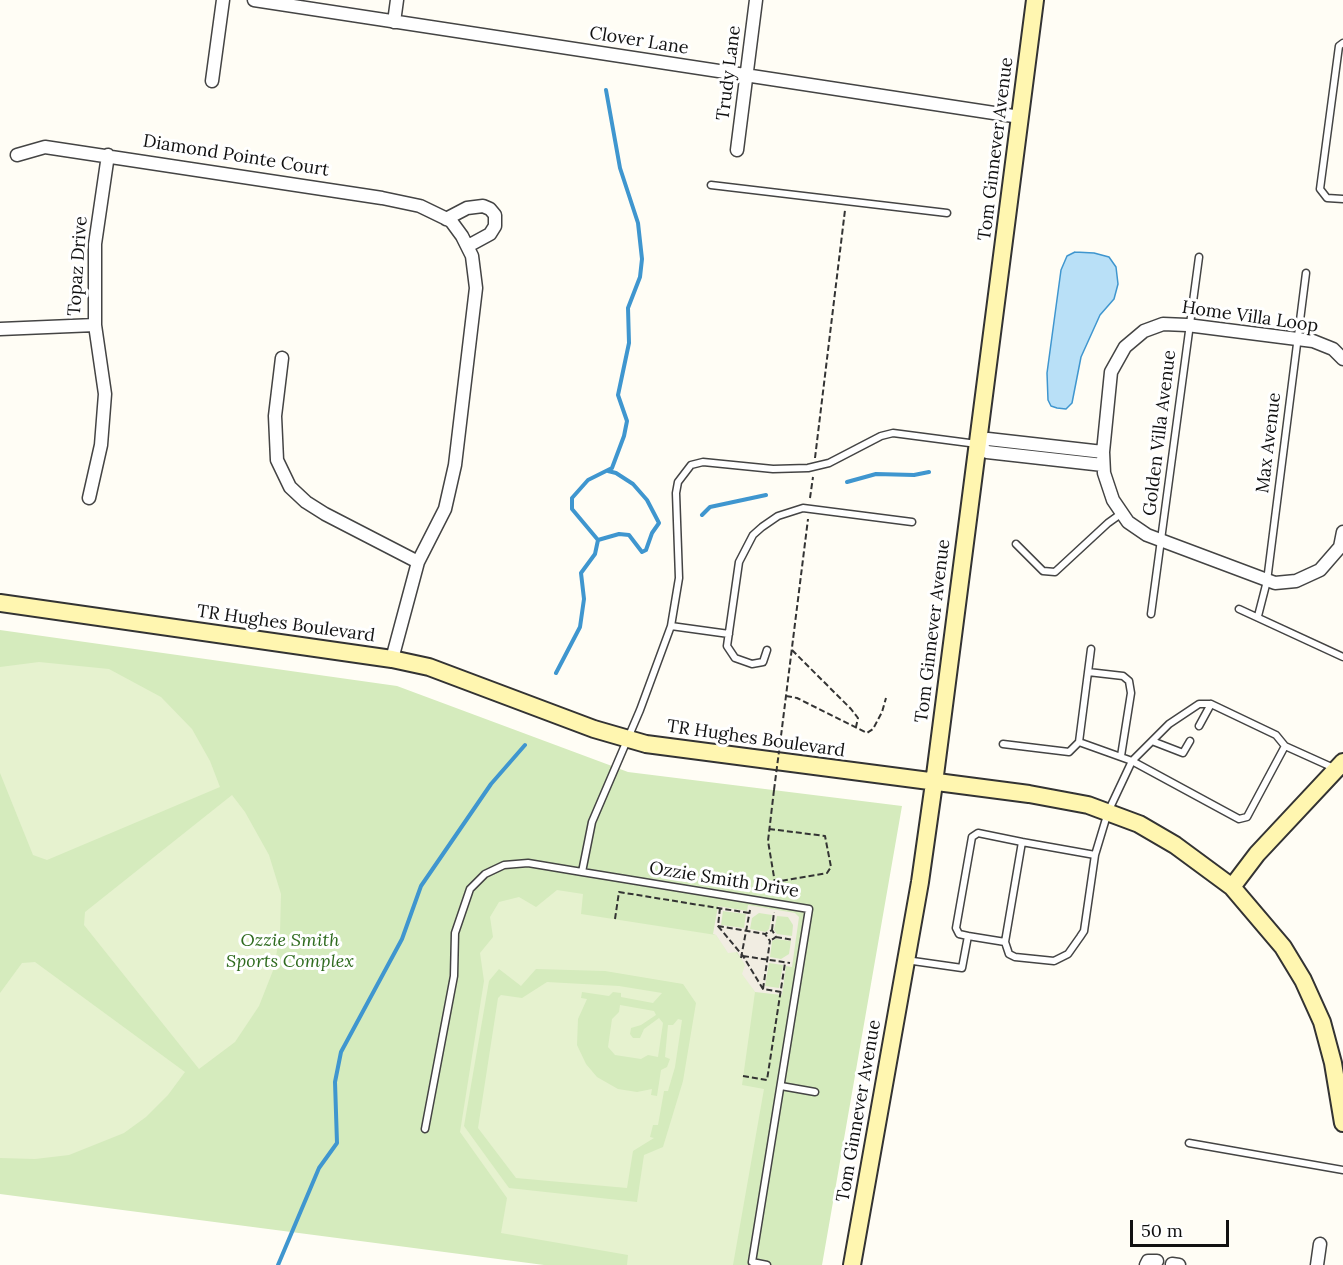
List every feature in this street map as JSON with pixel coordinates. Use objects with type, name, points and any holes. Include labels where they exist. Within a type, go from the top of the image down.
[{"type":"main road","name":"Tom Ginnever Avenue","points":[[852,1265],[906,960],[934,783],[1035,0]]},
{"type":"main road","name":"TR Hughes Boulevard","points":[[0,603],[393,659],[446,673],[627,739],[705,754],[1041,796],[1088,805],[1139,824],[1175,845],[1232,887],[1264,921],[1303,980],[1322,1022],[1333,1063],[1343,1123]]},
{"type":"main road","points":[[1232,887],[1257,854],[1340,766]]},
{"type":"street","points":[[212,81],[223,0]]},
{"type":"street","name":"Clover Lane","points":[[254,0],[1020,117]]},
{"type":"street","points":[[394,22],[397,0]]},
{"type":"street","name":"Trudy Lane","points":[[737,150],[756,0]]},
{"type":"street","name":"Diamond Pointe Court","points":[[17,156],[45,147],[382,198],[420,206],[446,219],[457,228],[472,256],[477,288],[455,465],[445,509],[418,562],[393,659]]},
{"type":"street","name":"Topaz Drive","points":[[0,329],[95,325],[95,244],[108,155]]},
{"type":"street","points":[[446,219],[467,208],[483,206],[495,215],[495,226],[490,234],[468,246]]},
{"type":"street","name":"Home Villa Loop","points":[[1343,359],[1333,349],[1313,341],[1163,324],[1144,331],[1125,347],[1111,372],[1103,458],[1113,501],[1122,513],[1147,535],[1275,583],[1296,581],[1320,570],[1339,556],[1343,532]]},
{"type":"street","points":[[89,498],[101,445],[105,394],[95,325]]},
{"type":"street","points":[[282,358],[275,416],[278,460],[290,487],[306,502],[325,514],[418,562]]},
{"type":"street","points":[[977,444],[988,439],[1103,458]]},
{"type":"street","points":[[1317,1265],[1320,1245]]},
{"type":"lane","points":[[1343,43],[1339,46],[1320,189],[1327,198],[1343,199]]},
{"type":"lane","points":[[711,186],[947,213]]},
{"type":"lane","name":"Golden Villa Avenue","points":[[1151,614],[1199,256]]},
{"type":"lane","name":"Max Avenue","points":[[1258,616],[1267,580],[1306,273]]},
{"type":"lane","points":[[425,1129],[454,976],[455,933],[470,889],[486,874],[504,865],[528,863],[582,872],[592,822],[671,626],[676,606],[680,556],[676,493],[678,482],[692,465],[703,462],[773,469],[807,468],[829,462],[881,436],[893,434],[977,444]]},
{"type":"lane","points":[[767,650],[763,662],[742,663],[730,653],[727,646],[736,579],[745,548],[753,535],[778,516],[803,508],[912,522]]},
{"type":"lane","points":[[1016,544],[1043,571],[1055,572],[1122,513]]},
{"type":"lane","points":[[1239,609],[1343,657]]},
{"type":"lane","points":[[671,626],[729,634]]},
{"type":"lane","points":[[1003,744],[1069,752],[1079,742],[1091,649]]},
{"type":"lane","points":[[1088,672],[1123,676],[1129,681],[1131,693],[1121,756]]},
{"type":"lane","points":[[1022,842],[1005,942],[1009,954],[1015,957],[1054,961],[1068,954],[1084,931],[1095,855],[1108,812],[1132,761],[1186,710],[1199,704],[1211,704],[1276,735],[1285,746],[1340,766]]},
{"type":"lane","points":[[1199,726],[1211,704]]},
{"type":"lane","points":[[1152,741],[1183,753],[1190,741]]},
{"type":"lane","points":[[1079,742],[1132,761],[1239,819],[1247,817],[1285,746]]},
{"type":"lane","points":[[1005,942],[959,934],[956,928],[972,837],[978,833],[1095,855]]},
{"type":"lane","name":"Ozzie Smith Drive","points":[[582,872],[809,909],[752,1262],[767,1265]]},
{"type":"lane","points":[[906,960],[963,968],[968,936]]},
{"type":"lane","points":[[781,1086],[815,1092]]},
{"type":"lane","points":[[1189,1143],[1343,1170]]},
{"type":"path","points":[[815,458],[846,201]]},
{"type":"path","points":[[810,499],[813,474]]},
{"type":"path","points":[[777,895],[768,841],[808,516]]},
{"type":"path","points":[[792,650],[851,709],[858,718],[856,729]]},
{"type":"path","points":[[786,696],[797,698],[856,729],[870,732],[882,712],[886,698]]},
{"type":"path","points":[[769,829],[825,836],[831,867],[827,873],[775,882]]},
{"type":"path","points":[[615,919],[620,892],[749,913]]},
{"type":"path","points":[[720,909],[718,926],[763,988],[781,992]]},
{"type":"path","points":[[742,957],[750,909],[758,910]]},
{"type":"path","points":[[766,912],[775,911],[772,930],[776,937]]},
{"type":"path","points":[[718,926],[765,934],[772,930]]},
{"type":"path","points":[[763,988],[770,941],[765,934]]},
{"type":"path","points":[[770,941],[776,937],[794,939],[792,948]]},
{"type":"path","points":[[742,957],[790,964],[791,956]]},
{"type":"path","points":[[743,1076],[767,1080],[785,963]]},
{"type":"green space","name":"Ozzie Smith Sports Complex","points":[[0,630],[397,686],[628,772],[902,806],[822,1265],[544,1265],[0,1194]]},
{"type":"green space","points":[[39,662],[109,669],[161,697],[192,729],[210,761],[220,787],[47,860],[33,855],[0,773],[0,667]]},
{"type":"green space","points":[[232,795],[245,812],[269,855],[281,894],[280,933],[274,968],[259,1006],[235,1042],[199,1069],[84,925],[85,912]]},
{"type":"green space","points":[[557,890],[583,894],[581,914],[716,935],[728,952],[736,952],[746,965],[743,974],[755,992],[742,1085],[764,1089],[733,1265],[627,1265],[628,1255],[501,1233],[507,1198],[460,1132],[484,981],[480,953],[493,937],[490,917],[499,902],[519,897],[536,907]],"holes":[[[499,969],[521,986],[536,969],[605,971],[683,984],[696,1003],[683,1081],[663,1147],[644,1155],[637,1202],[509,1188],[464,1126],[489,981]]]},
{"type":"green space","points":[[35,962],[185,1072],[168,1095],[146,1117],[124,1133],[69,1155],[35,1159],[0,1158],[0,993],[22,963]]},
{"type":"green space","points":[[547,982],[619,986],[662,993],[653,1003],[621,997],[621,993],[613,992],[609,996],[582,992],[581,998],[587,999],[578,1019],[577,1045],[586,1064],[597,1077],[618,1089],[637,1092],[652,1089],[651,1095],[657,1096],[661,1070],[667,1067],[670,1059],[665,1057],[668,1025],[673,1025],[678,1019],[682,1020],[675,1067],[668,1091],[664,1091],[658,1125],[653,1125],[650,1137],[654,1138],[633,1151],[627,1188],[516,1178],[478,1128],[498,998],[501,995],[522,998]]},
{"type":"green space","points":[[620,1005],[654,1011],[656,1015],[641,1025],[631,1028],[630,1034],[633,1038],[640,1038],[644,1029],[659,1018],[663,1023],[658,1057],[648,1055],[641,1059],[615,1055],[608,1047],[612,1019],[619,1012]]},
{"type":"shaded area","points":[[748,905],[795,913],[799,917],[792,967],[786,966],[782,995],[755,992],[742,974],[745,965],[737,952],[728,953],[713,934],[718,906],[747,911]],"holes":[[[723,911],[746,914],[744,928],[721,925]],[[759,913],[772,915],[769,929],[766,932],[750,929],[752,918]],[[777,916],[788,917],[793,925],[792,936],[777,934],[774,930]],[[776,939],[791,941],[789,954],[781,959],[770,957],[772,941]],[[769,963],[783,965],[779,988],[765,986]]]},
{"type":"water","points":[[1075,252],[1109,257],[1116,267],[1118,284],[1114,299],[1100,315],[1081,357],[1072,403],[1066,409],[1051,406],[1048,400],[1047,373],[1061,270],[1067,256]]},
{"type":"waterway","points":[[556,673],[580,627],[584,599],[581,573],[595,554],[598,540],[572,509],[572,498],[588,480],[612,468],[624,436],[627,421],[618,395],[629,343],[628,308],[640,277],[642,259],[638,223],[620,168],[606,90]]},
{"type":"waterway","points":[[598,540],[619,534],[629,535],[642,552],[646,550],[652,533],[659,523],[647,500],[633,484],[616,473],[608,471]]},
{"type":"waterway","points":[[847,482],[876,474],[914,475],[929,472]]},
{"type":"waterway","points":[[702,515],[710,507],[766,495]]},
{"type":"waterway","points":[[278,1265],[319,1168],[337,1143],[335,1082],[341,1052],[402,939],[421,886],[491,784],[525,745]]}]
